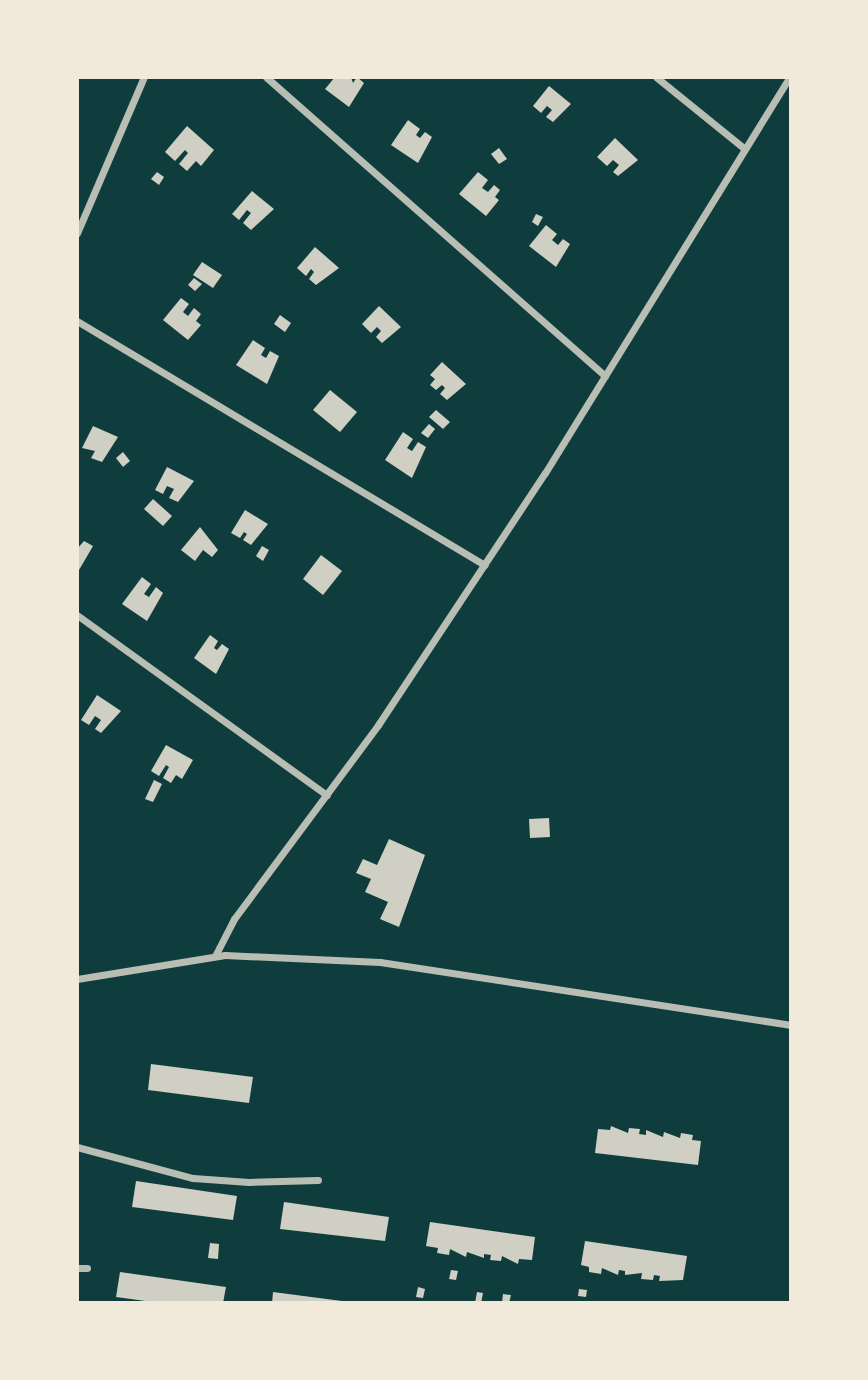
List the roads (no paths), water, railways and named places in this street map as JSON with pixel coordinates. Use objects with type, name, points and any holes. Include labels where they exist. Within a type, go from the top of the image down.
[{"type":"street","points":[[77,233],[144,77]]},
{"type":"street","points":[[266,77],[605,376]]},
{"type":"street","points":[[656,77],[745,149]]},
{"type":"street","points":[[215,956],[234,919],[327,794],[484,565],[605,376],[790,77]]},
{"type":"street","points":[[77,321],[484,565]]},
{"type":"street","points":[[77,615],[327,794]]},
{"type":"street","points":[[77,979],[215,956],[380,962],[791,1025]]},
{"type":"street","points":[[77,1147],[193,1178],[249,1182],[318,1180]]},
{"type":"street","points":[[77,1268],[87,1268]]}]
